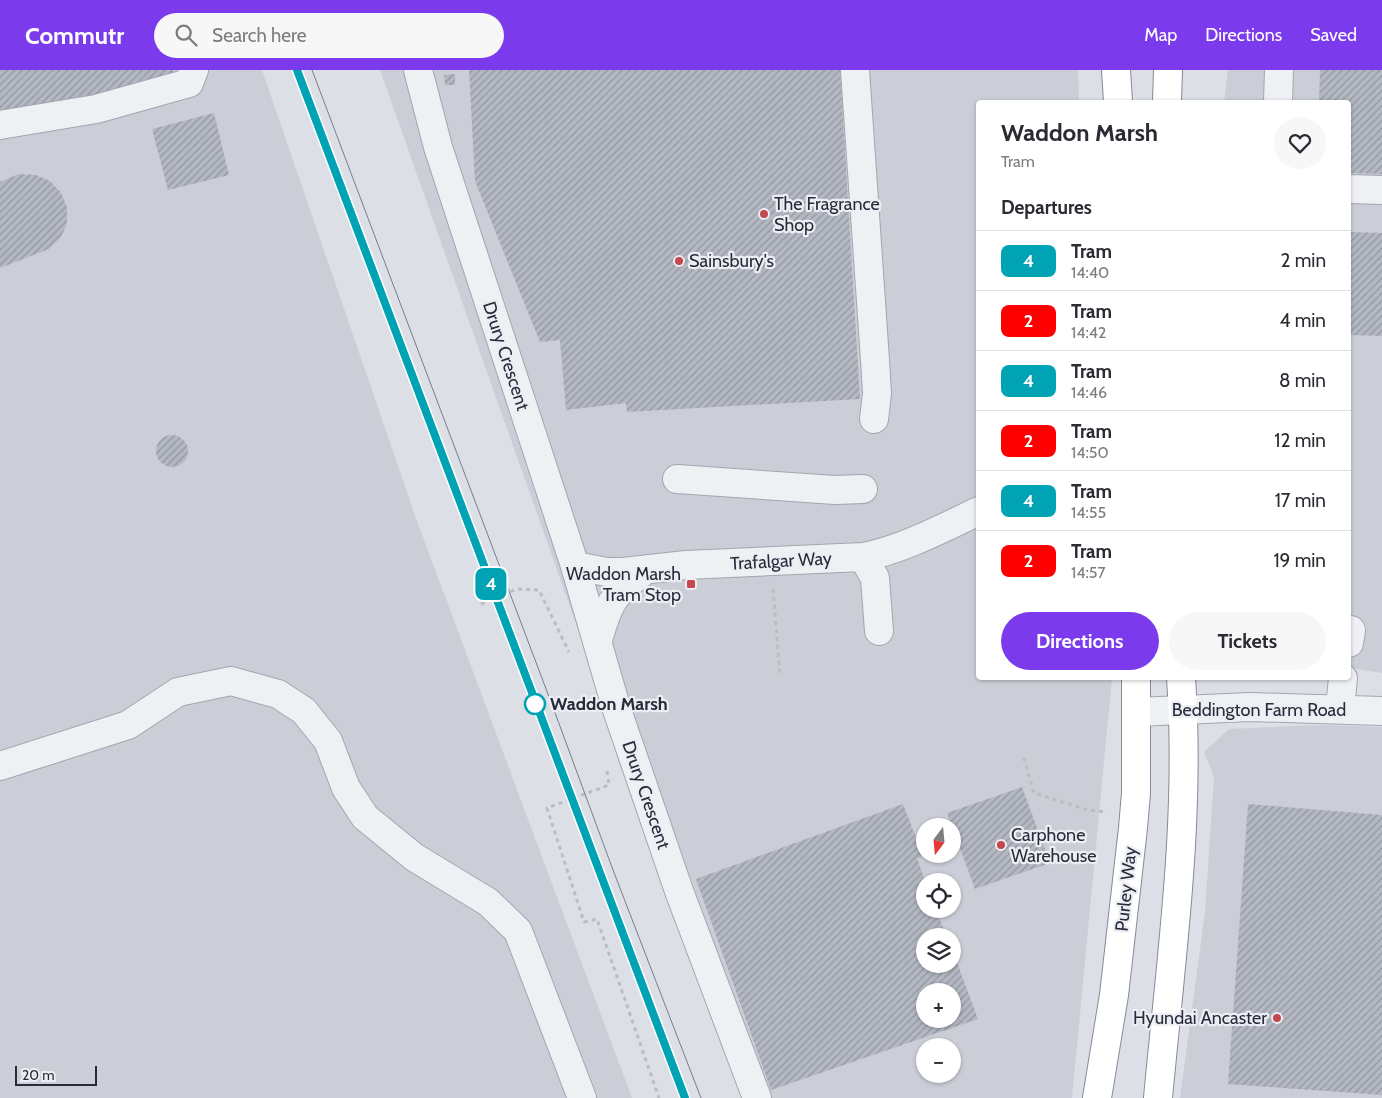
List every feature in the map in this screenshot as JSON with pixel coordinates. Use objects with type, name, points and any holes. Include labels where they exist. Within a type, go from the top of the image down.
[{"type":"highway","points":[[1116,70],[1118,100]]},
{"type":"highway","points":[[1167,100],[1168,70]]},
{"type":"highway","name":"Purley Way","points":[[1097,1098],[1114,995],[1133,828],[1136,793],[1136,680]]},
{"type":"highway","points":[[1158,1098],[1182,852],[1183,709],[1181,680]]},
{"type":"street","points":[[0,125],[96,109],[189,83],[194,70]]},
{"type":"street","name":"Drury Crescent","points":[[418,70],[438,147],[575,566],[617,710],[680,891],[757,1098]]},
{"type":"street","points":[[855,70],[877,394],[874,419]]},
{"type":"street","points":[[1278,100],[1279,70]]},
{"type":"street","points":[[1351,188],[1382,190]]},
{"type":"street","points":[[676,479],[835,490],[863,490]]},
{"type":"street","name":"Trafalgar Way","points":[[575,566],[607,572],[686,565],[863,557],[878,554],[976,512]]},
{"type":"street","points":[[863,557],[875,578],[879,631]]},
{"type":"street","points":[[598,640],[604,618],[614,598],[624,586],[647,569]]},
{"type":"street","points":[[1340,708],[1344,680]]},
{"type":"street","points":[[0,766],[128,725],[178,692],[231,682],[278,694],[304,711],[328,742],[346,788],[365,817],[414,857],[488,902],[518,931],[582,1098]]},
{"type":"street","name":"Beddington Farm Road","points":[[1137,712],[1250,707],[1340,708],[1382,711]]},
{"type":"path","points":[[772,583],[780,676]]},
{"type":"path","points":[[481,604],[517,589],[539,590],[570,654],[598,640]]},
{"type":"path","points":[[1024,758],[1034,792],[1088,810],[1105,812],[1106,805]]},
{"type":"path","points":[[606,766],[609,785],[547,808],[584,922],[597,919],[659,1098]]},
{"type":"shaded area","points":[[0,70],[262,70],[418,524],[632,1098],[0,1098]]},
{"type":"shaded area","points":[[380,70],[1078,70],[1079,100],[976,100],[976,680],[1112,680],[1072,1098],[744,1098]]},
{"type":"shaded area","points":[[1228,70],[1382,70],[1382,673],[1351,668],[1351,100],[1224,100]]},
{"type":"shaded area","points":[[1320,725],[1382,727],[1382,1098],[1180,1098],[1205,912],[1214,777],[1204,752],[1229,729]]},
{"type":"building","points":[[0,70],[173,70],[175,77],[0,119]]},
{"type":"building","name":"Sainsbury's","points":[[469,70],[840,70],[860,399],[627,412],[626,403],[566,410],[560,340],[540,342],[475,181]]},
{"type":"building","points":[[1320,70],[1382,70],[1382,174],[1351,173],[1351,100],[1319,100]]},
{"type":"building","points":[[455,74],[455,85],[445,85],[444,75]]},
{"type":"building","points":[[214,113],[229,175],[168,190],[152,129]]},
{"type":"building","points":[[19,174],[36,175],[50,181],[61,193],[67,207],[67,223],[61,237],[49,249],[0,268],[0,182]]},
{"type":"building","points":[[1351,232],[1382,233],[1382,336],[1351,335]]},
{"type":"building","points":[[172,435],[178,436],[183,440],[187,445],[187,457],[183,462],[178,466],[172,467],[166,466],[161,462],[157,457],[156,451],[157,445],[161,440],[166,436]]},
{"type":"building","name":"Carphone Warehouse","points":[[1022,787],[1050,863],[975,889],[961,851],[961,818],[949,818],[947,813]]},
{"type":"building","points":[[903,804],[916,838],[916,863],[919,863],[922,873],[916,873],[916,918],[939,918],[943,928],[916,928],[916,973],[961,973],[978,1019],[961,1025],[961,983],[916,983],[916,1028],[952,1028],[923,1038],[916,1038],[916,1040],[771,1090],[696,879]]},
{"type":"building","points":[[1248,804],[1382,815],[1382,1095],[1228,1084]]},
{"type":"tram line","points":[[297,70],[685,1098]]},
{"type":"tram line","name":"4","points":[[297,70],[685,1098]]},
{"type":"tram line","points":[[312,70],[613,870],[701,1098]]},
{"type":"place","name":"The Fragrance Shop","points":[[764,214]]},
{"type":"place","name":"Sainsbury's","points":[[679,261]]},
{"type":"place","name":"Waddon Marsh Tram Stop","points":[[691,584]]},
{"type":"place","name":"Waddon Marsh","points":[[535,704]]},
{"type":"place","name":"Carphone Warehouse","points":[[1001,845]]},
{"type":"place","name":"Hyundai Ancaster","points":[[1277,1018]]}]
